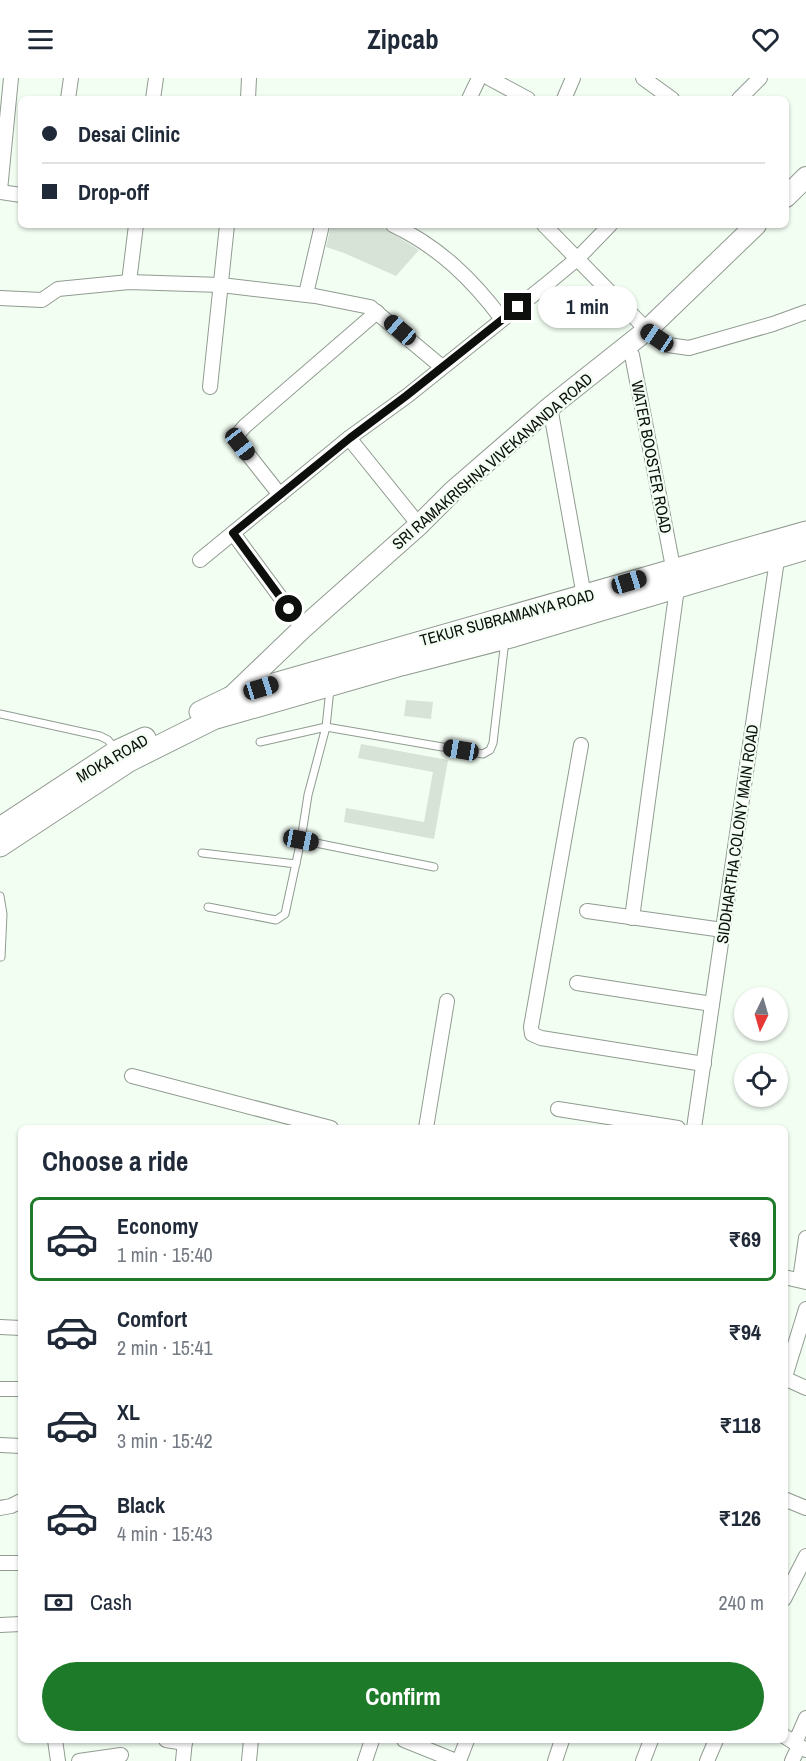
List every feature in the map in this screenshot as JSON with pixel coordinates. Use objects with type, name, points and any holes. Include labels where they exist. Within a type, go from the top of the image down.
[{"type":"main road","points":[[789,194],[806,177]]},
{"type":"main road","name":"SRI RAMAKRISHNA VIVEKANANDA ROAD","points":[[213,719],[229,698],[303,628],[419,525],[453,491],[550,407],[647,330],[753,228]]},
{"type":"main road","name":"TEKUR SUBRAMANYA ROAD","points":[[280,691],[416,642],[584,596],[676,578],[779,548],[806,532]]},
{"type":"main road","points":[[779,548],[806,549]]},
{"type":"main road","points":[[280,691],[330,686],[505,638],[676,578]]},
{"type":"main road","name":"MOKA ROAD","points":[[3,833],[117,751],[229,698],[280,691]]},
{"type":"main road","name":"MOKA ROAD","points":[[3,833],[129,761],[213,719],[280,691]]},
{"type":"street","points":[[11,78],[0,191],[18,194]]},
{"type":"street","points":[[68,96],[71,78]]},
{"type":"street","points":[[153,96],[156,78]]},
{"type":"street","points":[[248,96],[249,78]]},
{"type":"street","points":[[470,96],[479,78]]},
{"type":"street","points":[[489,78],[522,96]]},
{"type":"street","points":[[565,96],[573,78]]},
{"type":"street","points":[[643,78],[668,96]]},
{"type":"street","points":[[742,96],[760,78]]},
{"type":"street","points":[[129,282],[136,228]]},
{"type":"street","points":[[210,387],[227,228]]},
{"type":"street","points":[[306,294],[321,228]]},
{"type":"street","points":[[399,228],[449,259],[485,296],[502,320]]},
{"type":"street","points":[[547,228],[647,330],[668,345],[689,348],[806,312]]},
{"type":"street","points":[[200,560],[350,438],[502,320],[578,258],[607,228]]},
{"type":"street","points":[[0,298],[42,300],[58,289],[129,282],[221,285],[306,294],[370,307],[442,367]]},
{"type":"street","points":[[280,495],[240,444],[238,434],[377,312]]},
{"type":"street","name":"WATER BOOSTER ROAD","points":[[625,348],[632,355],[676,578],[632,918]]},
{"type":"street","points":[[550,407],[584,596]]},
{"type":"street","points":[[350,438],[419,525]]},
{"type":"street","points":[[233,533],[303,628]]},
{"type":"street","name":"SIDDHARTHA COLONY MAIN ROAD","points":[[694,1125],[779,548]]},
{"type":"street","points":[[581,744],[531,1027],[532,1034],[542,1038],[704,1064]]},
{"type":"street","points":[[587,911],[723,930]]},
{"type":"street","points":[[577,983],[712,1004]]},
{"type":"street","points":[[426,1125],[447,1001]]},
{"type":"street","points":[[132,1076],[319,1125]]},
{"type":"street","points":[[558,1108],[660,1125]]},
{"type":"street","points":[[788,1278],[803,1281],[805,1246]]},
{"type":"street","points":[[788,1369],[806,1309]]},
{"type":"street","points":[[0,1327],[18,1328]]},
{"type":"street","points":[[788,1380],[806,1388]]},
{"type":"street","points":[[0,1389],[18,1389]]},
{"type":"street","points":[[0,1445],[18,1446]]},
{"type":"street","points":[[788,1501],[806,1508]]},
{"type":"street","points":[[0,1508],[18,1502]]},
{"type":"street","points":[[788,1591],[806,1556]]},
{"type":"street","points":[[0,1563],[18,1563]]},
{"type":"street","points":[[0,1625],[18,1624]]},
{"type":"street","points":[[792,1761],[806,1718]]},
{"type":"street","points":[[55,1743],[58,1761]]},
{"type":"street","points":[[183,1761],[185,1743]]},
{"type":"street","points":[[249,1761],[251,1743]]},
{"type":"street","points":[[365,1761],[371,1743]]},
{"type":"street","points":[[412,1743],[458,1761],[465,1743]]},
{"type":"street","points":[[555,1761],[561,1743]]},
{"type":"street","points":[[643,1761],[650,1743]]},
{"type":"street","points":[[707,1761],[715,1743]]},
{"type":"street","points":[[79,1761],[121,1755]]},
{"type":"lane","points":[[260,742],[326,727],[483,754],[490,750],[493,743],[505,638]]},
{"type":"lane","points":[[208,908],[276,920],[285,914],[308,795],[326,727],[330,686]]},
{"type":"lane","points":[[0,714],[100,736],[108,740],[117,751]]},
{"type":"lane","points":[[301,840],[434,867]]},
{"type":"lane","points":[[202,853],[296,864]]},
{"type":"lane","points":[[0,896],[3,914],[1,957]]},
{"type":"building","points":[[330,228],[384,228],[419,250],[396,276],[326,247]]},
{"type":"building","points":[[406,700],[433,702],[431,719],[404,716]]},
{"type":"building","points":[[361,744],[448,760],[434,839],[344,822],[346,808],[424,822],[433,772],[358,758]]},
{"type":"route","points":[[289,609],[233,533],[518,307]]}]
